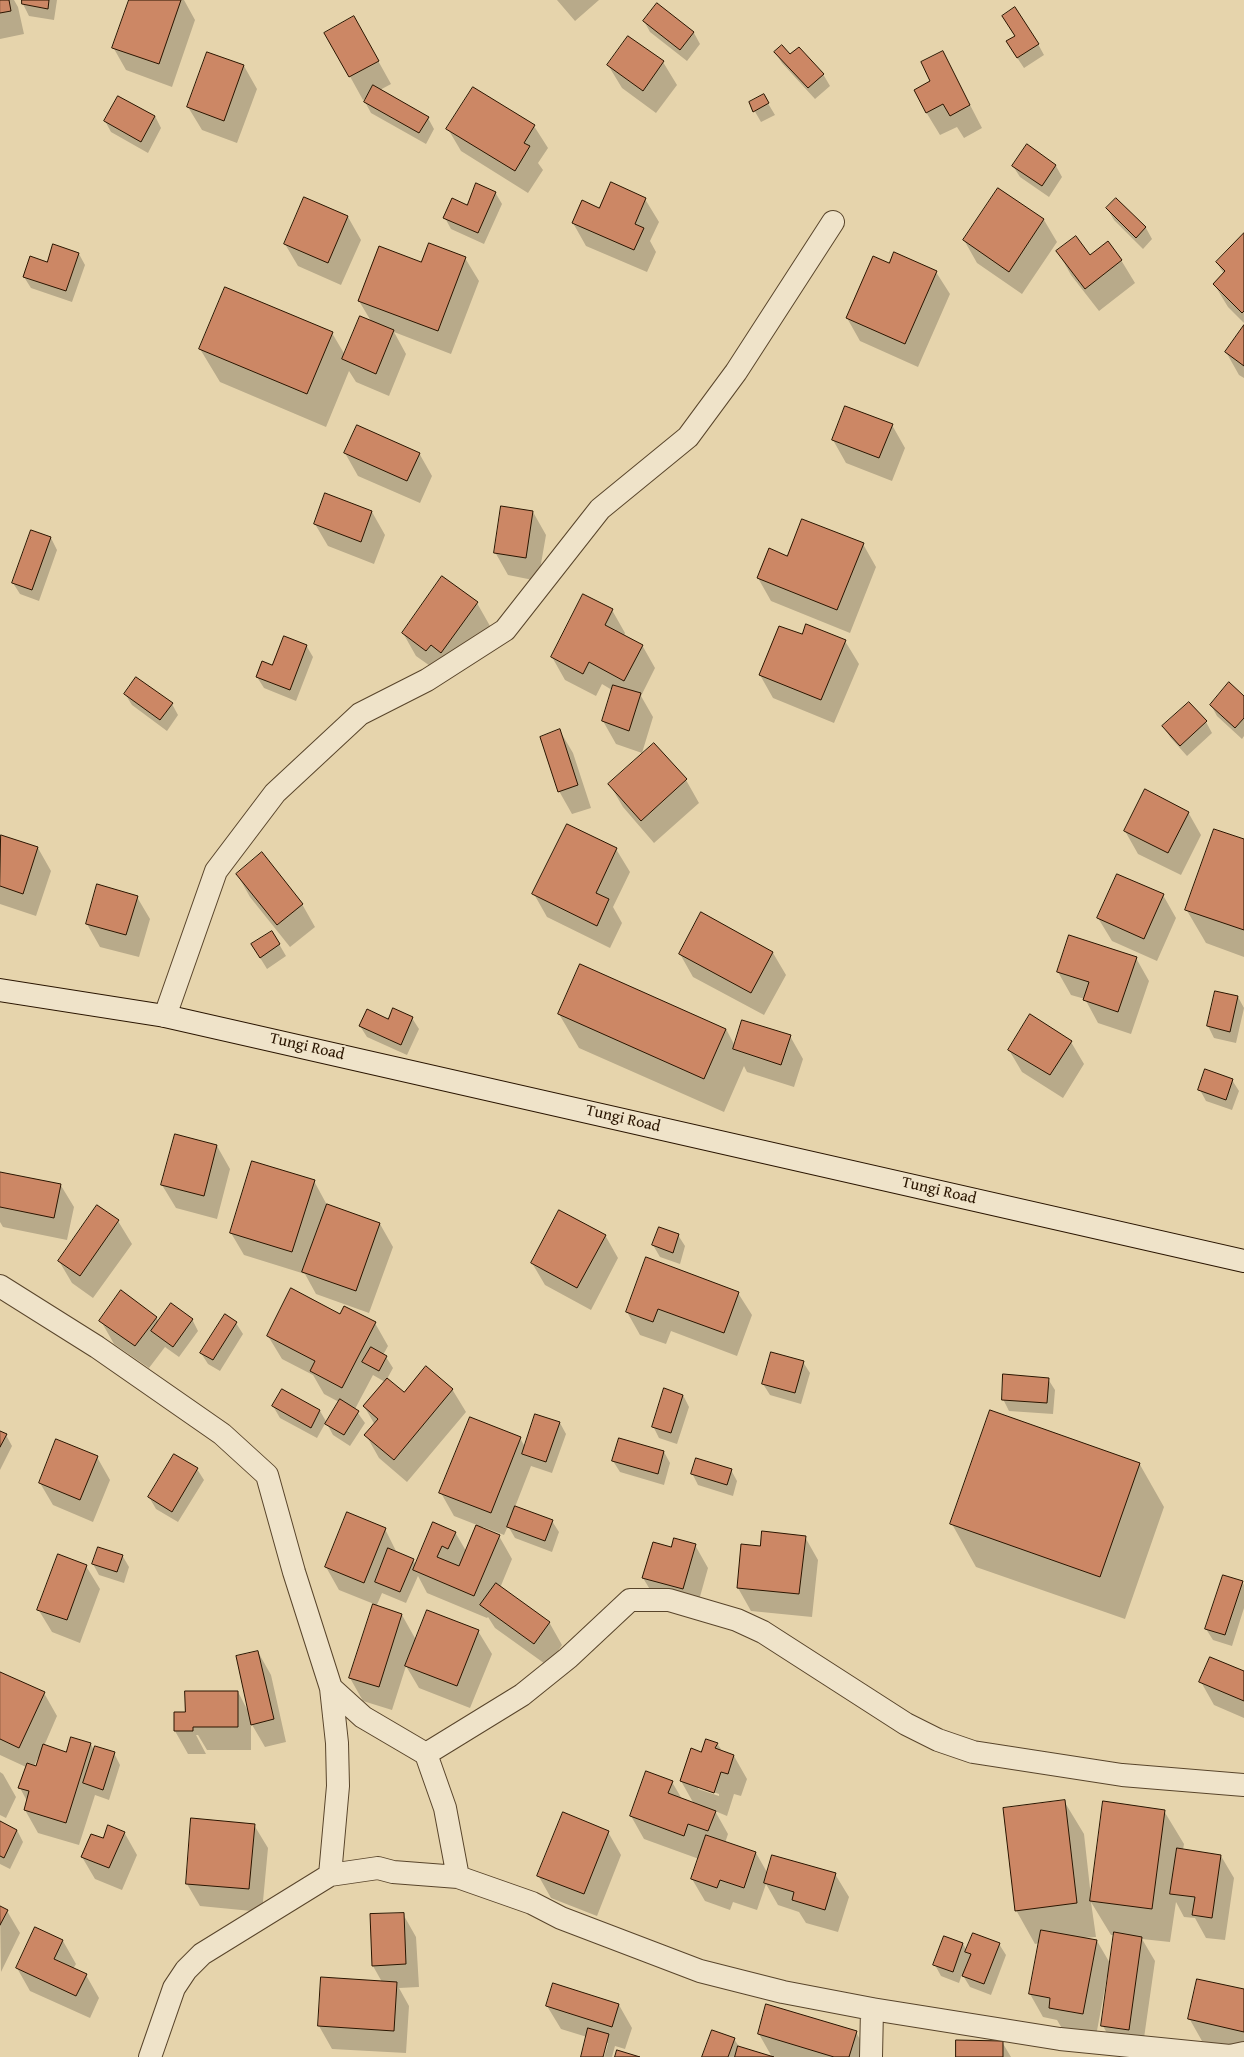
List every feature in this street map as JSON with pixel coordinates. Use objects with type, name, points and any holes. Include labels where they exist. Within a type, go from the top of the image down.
[{"type":"street","points":[[165,1016],[216,871],[275,793],[360,714],[427,680],[505,630],[600,509],[688,437],[736,372],[833,222]]},
{"type":"street","name":"Tungi Road","points":[[0,990],[165,1016],[1244,1261]]},
{"type":"street","points":[[0,1286],[97,1347],[222,1434],[267,1475],[294,1572],[331,1688],[337,1743],[338,1786],[330,1875]]},
{"type":"street","points":[[426,1754],[522,1695],[568,1658],[630,1600],[669,1600],[737,1620],[763,1632],[906,1724],[938,1740],[973,1752],[1122,1775],[1244,1785]]},
{"type":"street","points":[[331,1688],[362,1717],[426,1754],[445,1808],[458,1877]]},
{"type":"street","points":[[150,2057],[174,1988],[186,1970],[202,1954],[279,1908],[330,1875],[378,1868],[393,1872],[458,1877],[532,1903],[561,1918],[700,1971],[783,1992],[872,2009],[1060,2039],[1230,2057],[1244,2053]]},
{"type":"street","points":[[871,2057],[872,2009]]},
{"type":"building","points":[[0,0],[9,0],[11,11],[0,13]]},
{"type":"building","points":[[22,0],[49,0],[48,9],[22,4]]},
{"type":"building","points":[[129,0],[181,0],[159,64],[112,48]]},
{"type":"building","points":[[657,3],[694,32],[680,50],[643,21]]},
{"type":"building","points":[[1015,7],[1039,44],[1017,58],[1006,41],[1015,36],[1002,16]]},
{"type":"building","points":[[354,16],[379,61],[349,77],[324,33]]},
{"type":"building","points":[[628,36],[664,61],[643,91],[607,65]]},
{"type":"building","points":[[782,45],[790,54],[799,47],[824,74],[808,88],[774,52]]},
{"type":"building","points":[[943,51],[970,105],[950,116],[943,104],[926,113],[914,90],[930,81],[921,62]]},
{"type":"building","points":[[207,52],[244,65],[224,121],[187,107]]},
{"type":"building","points":[[373,85],[429,117],[419,133],[364,102]]},
{"type":"building","points":[[473,87],[535,125],[524,143],[530,146],[515,171],[446,129]]},
{"type":"building","points":[[764,94],[769,103],[753,112],[749,102]]},
{"type":"building","points":[[118,96],[155,116],[141,142],[104,121]]},
{"type":"building","points":[[1027,144],[1056,165],[1042,186],[1012,166]]},
{"type":"building","points":[[611,182],[646,198],[635,224],[644,228],[634,250],[572,223],[582,200],[599,208]]},
{"type":"building","points":[[476,183],[496,192],[478,233],[443,218],[452,198],[467,205]]},
{"type":"building","points":[[998,188],[1044,219],[1009,272],[963,240]]},
{"type":"building","points":[[304,197],[348,216],[328,263],[284,244]]},
{"type":"building","points":[[1116,198],[1146,227],[1136,238],[1106,208]]},
{"type":"building","points":[[1244,233],[1244,311],[1242,313],[1213,284],[1225,271],[1216,262]]},
{"type":"building","points":[[1076,236],[1090,255],[1108,241],[1122,260],[1085,289],[1056,251]]},
{"type":"building","points":[[429,243],[466,257],[438,331],[358,301],[379,246],[421,262]]},
{"type":"building","points":[[53,244],[79,253],[66,291],[23,277],[30,256],[47,262]]},
{"type":"building","points":[[894,252],[937,271],[905,344],[846,318],[873,256],[889,263]]},
{"type":"building","points":[[225,287],[333,332],[307,394],[199,349]]},
{"type":"building","points":[[360,316],[394,330],[376,374],[342,359]]},
{"type":"building","points":[[1244,325],[1244,366],[1225,352]]},
{"type":"building","points":[[845,406],[893,424],[879,458],[832,440]]},
{"type":"building","points":[[357,425],[420,453],[407,481],[344,453]]},
{"type":"building","points":[[325,493],[372,511],[361,542],[314,524]]},
{"type":"building","points":[[501,506],[533,511],[526,558],[494,553]]},
{"type":"building","points":[[802,519],[864,543],[837,610],[757,578],[769,548],[787,556]]},
{"type":"building","points":[[31,530],[51,537],[32,590],[12,583]]},
{"type":"building","points":[[442,576],[478,602],[441,653],[431,645],[426,651],[402,633]]},
{"type":"building","points":[[583,594],[613,609],[605,625],[643,645],[624,681],[589,662],[583,674],[551,657]]},
{"type":"building","points":[[806,624],[846,640],[821,700],[759,675],[779,626],[802,634]]},
{"type":"building","points":[[284,636],[307,645],[290,690],[256,677],[262,661],[272,665]]},
{"type":"building","points":[[136,677],[173,703],[160,720],[124,694]]},
{"type":"building","points":[[1229,682],[1244,696],[1244,718],[1235,728],[1210,705]]},
{"type":"building","points":[[613,685],[641,693],[629,731],[602,721]]},
{"type":"building","points":[[1189,702],[1207,721],[1180,746],[1162,726]]},
{"type":"building","points":[[560,729],[578,785],[558,792],[540,737]]},
{"type":"building","points":[[654,743],[687,779],[641,821],[608,784]]},
{"type":"building","points":[[1145,789],[1189,812],[1168,853],[1124,831]]},
{"type":"building","points":[[567,824],[617,848],[596,893],[609,899],[597,926],[532,894]]},
{"type":"building","points":[[1214,829],[1244,839],[1244,930],[1185,910]]},
{"type":"building","points":[[1,835],[38,847],[23,894],[0,886]]},
{"type":"building","points":[[262,852],[303,904],[277,925],[236,874]]},
{"type":"building","points":[[1117,874],[1164,894],[1144,939],[1097,918]]},
{"type":"building","points":[[97,884],[138,896],[126,935],[86,924]]},
{"type":"building","points":[[701,912],[773,952],[751,993],[679,954]]},
{"type":"building","points":[[272,931],[280,944],[260,958],[251,944]]},
{"type":"building","points":[[1069,935],[1137,957],[1118,1012],[1083,1000],[1089,982],[1057,972]]},
{"type":"building","points":[[580,964],[726,1029],[704,1079],[558,1014]]},
{"type":"building","points":[[1215,991],[1238,996],[1230,1032],[1207,1026]]},
{"type":"building","points":[[393,1008],[413,1017],[401,1045],[359,1026],[367,1009],[388,1019]]},
{"type":"building","points":[[1030,1014],[1072,1041],[1050,1075],[1008,1050]]},
{"type":"building","points":[[742,1020],[791,1035],[781,1065],[733,1049]]},
{"type":"building","points":[[1205,1069],[1233,1079],[1226,1100],[1198,1090]]},
{"type":"building","points":[[175,1134],[217,1145],[204,1196],[161,1185]]},
{"type":"building","points":[[252,1161],[315,1180],[292,1252],[230,1233]]},
{"type":"building","points":[[0,1172],[61,1184],[54,1218],[0,1207]]},
{"type":"building","points":[[327,1204],[380,1223],[356,1291],[302,1272]]},
{"type":"building","points":[[97,1205],[119,1220],[80,1276],[58,1261]]},
{"type":"building","points":[[559,1210],[606,1235],[577,1288],[531,1263]]},
{"type":"building","points":[[659,1227],[679,1234],[673,1253],[652,1245]]},
{"type":"building","points":[[646,1257],[739,1292],[724,1333],[658,1309],[653,1322],[626,1312]]},
{"type":"building","points":[[291,1288],[340,1314],[344,1306],[376,1322],[342,1388],[310,1371],[315,1361],[267,1336]]},
{"type":"building","points":[[121,1290],[157,1317],[135,1346],[99,1321]]},
{"type":"building","points":[[171,1303],[193,1319],[173,1347],[151,1331]]},
{"type":"building","points":[[225,1314],[237,1322],[213,1360],[200,1353]]},
{"type":"building","points":[[371,1347],[387,1356],[379,1371],[362,1362]]},
{"type":"building","points":[[771,1352],[804,1361],[795,1393],[762,1384]]},
{"type":"building","points":[[426,1366],[453,1389],[394,1460],[364,1435],[378,1419],[363,1406],[387,1378],[404,1392]]},
{"type":"building","points":[[1003,1374],[1049,1378],[1047,1403],[1002,1400]]},
{"type":"building","points":[[664,1388],[683,1395],[671,1433],[652,1427]]},
{"type":"building","points":[[282,1389],[320,1410],[311,1428],[272,1406]]},
{"type":"building","points":[[340,1399],[359,1411],[344,1435],[325,1424]]},
{"type":"building","points":[[990,1410],[1140,1463],[1100,1577],[950,1524]]},
{"type":"building","points":[[535,1414],[560,1422],[546,1462],[522,1454]]},
{"type":"building","points":[[470,1417],[521,1437],[491,1513],[439,1493]]},
{"type":"building","points":[[0,1431],[7,1434],[0,1447]]},
{"type":"building","points":[[619,1438],[664,1451],[658,1474],[612,1461]]},
{"type":"building","points":[[56,1439],[98,1456],[80,1500],[39,1483]]},
{"type":"building","points":[[174,1454],[198,1468],[172,1512],[148,1497]]},
{"type":"building","points":[[696,1458],[732,1469],[727,1485],[691,1474]]},
{"type":"building","points":[[515,1506],[553,1520],[545,1541],[507,1527]]},
{"type":"building","points":[[347,1512],[386,1528],[364,1583],[325,1567]]},
{"type":"building","points":[[433,1522],[456,1532],[448,1549],[442,1546],[437,1557],[459,1566],[476,1525],[500,1535],[474,1596],[413,1570]]},
{"type":"building","points":[[762,1531],[806,1536],[799,1594],[737,1588],[741,1544],[760,1546]]},
{"type":"building","points":[[674,1538],[696,1544],[683,1589],[642,1578],[653,1542],[671,1547]]},
{"type":"building","points":[[98,1547],[123,1555],[117,1572],[92,1564]]},
{"type":"building","points":[[388,1548],[414,1559],[400,1592],[375,1582]]},
{"type":"building","points":[[58,1554],[87,1565],[67,1620],[37,1610]]},
{"type":"building","points":[[1223,1575],[1243,1581],[1225,1635],[1205,1629]]},
{"type":"building","points":[[496,1583],[550,1622],[534,1644],[480,1605]]},
{"type":"building","points":[[373,1604],[402,1614],[379,1687],[349,1678]]},
{"type":"building","points":[[427,1610],[479,1630],[457,1686],[405,1666]]},
{"type":"building","points":[[258,1651],[274,1719],[251,1725],[236,1656]]},
{"type":"building","points":[[1210,1657],[1244,1671],[1244,1701],[1199,1682]]},
{"type":"building","points":[[0,1672],[45,1692],[19,1748],[0,1739]]},
{"type":"building","points":[[185,1691],[238,1691],[238,1727],[193,1727],[193,1731],[174,1731],[174,1712],[185,1712]]},
{"type":"building","points":[[71,1737],[91,1743],[66,1823],[24,1810],[29,1791],[18,1788],[27,1763],[36,1766],[43,1744],[66,1752]]},
{"type":"building","points":[[706,1739],[718,1743],[715,1748],[734,1755],[728,1774],[721,1772],[714,1793],[680,1781],[691,1748],[701,1752]]},
{"type":"building","points":[[95,1746],[115,1752],[103,1790],[83,1783]]},
{"type":"building","points":[[646,1771],[673,1781],[668,1793],[716,1811],[708,1831],[688,1824],[684,1836],[630,1816]]},
{"type":"building","points":[[1065,1800],[1077,1903],[1015,1911],[1003,1808]]},
{"type":"building","points":[[1103,1801],[1165,1810],[1152,1909],[1090,1901]]},
{"type":"building","points":[[563,1812],[609,1831],[584,1894],[537,1876]]},
{"type":"building","points":[[191,1818],[255,1824],[249,1889],[186,1884]]},
{"type":"building","points":[[0,1821],[17,1830],[4,1858],[0,1856]]},
{"type":"building","points":[[108,1825],[125,1832],[109,1868],[81,1857],[91,1834],[103,1838]]},
{"type":"building","points":[[706,1835],[756,1852],[744,1888],[720,1880],[717,1888],[691,1879]]},
{"type":"building","points":[[1177,1848],[1221,1855],[1212,1918],[1192,1915],[1195,1897],[1170,1894]]},
{"type":"building","points":[[772,1855],[836,1873],[825,1910],[792,1900],[794,1892],[764,1883]]},
{"type":"building","points":[[0,1906],[8,1910],[0,1925]]},
{"type":"building","points":[[404,1913],[406,1964],[372,1966],[370,1914]]},
{"type":"building","points":[[35,1927],[63,1940],[54,1959],[87,1974],[76,1996],[16,1968]]},
{"type":"building","points":[[1041,1930],[1097,1940],[1083,2014],[1049,2008],[1050,1998],[1029,1994]]},
{"type":"building","points":[[1114,1932],[1142,1937],[1129,2030],[1101,2026]]},
{"type":"building","points":[[973,1933],[1000,1943],[984,1984],[962,1976],[971,1954],[965,1952]]},
{"type":"building","points":[[944,1936],[963,1943],[953,1972],[933,1965]]},
{"type":"building","points":[[321,1977],[397,1982],[394,2031],[318,2026]]},
{"type":"building","points":[[1197,1979],[1244,1989],[1244,2032],[1188,2019]]},
{"type":"building","points":[[553,1983],[619,2004],[612,2027],[546,2006]]},
{"type":"building","points":[[766,2004],[857,2031],[849,2057],[834,2057],[758,2034]]},
{"type":"building","points":[[588,2028],[609,2034],[603,2057],[581,2057]]},
{"type":"building","points":[[712,2030],[735,2038],[728,2057],[702,2057]]},
{"type":"building","points":[[956,2040],[1003,2041],[1003,2057],[956,2057]]},
{"type":"building","points":[[738,2046],[774,2057],[735,2057]]},
{"type":"building","points":[[617,2050],[640,2057],[615,2057]]}]
